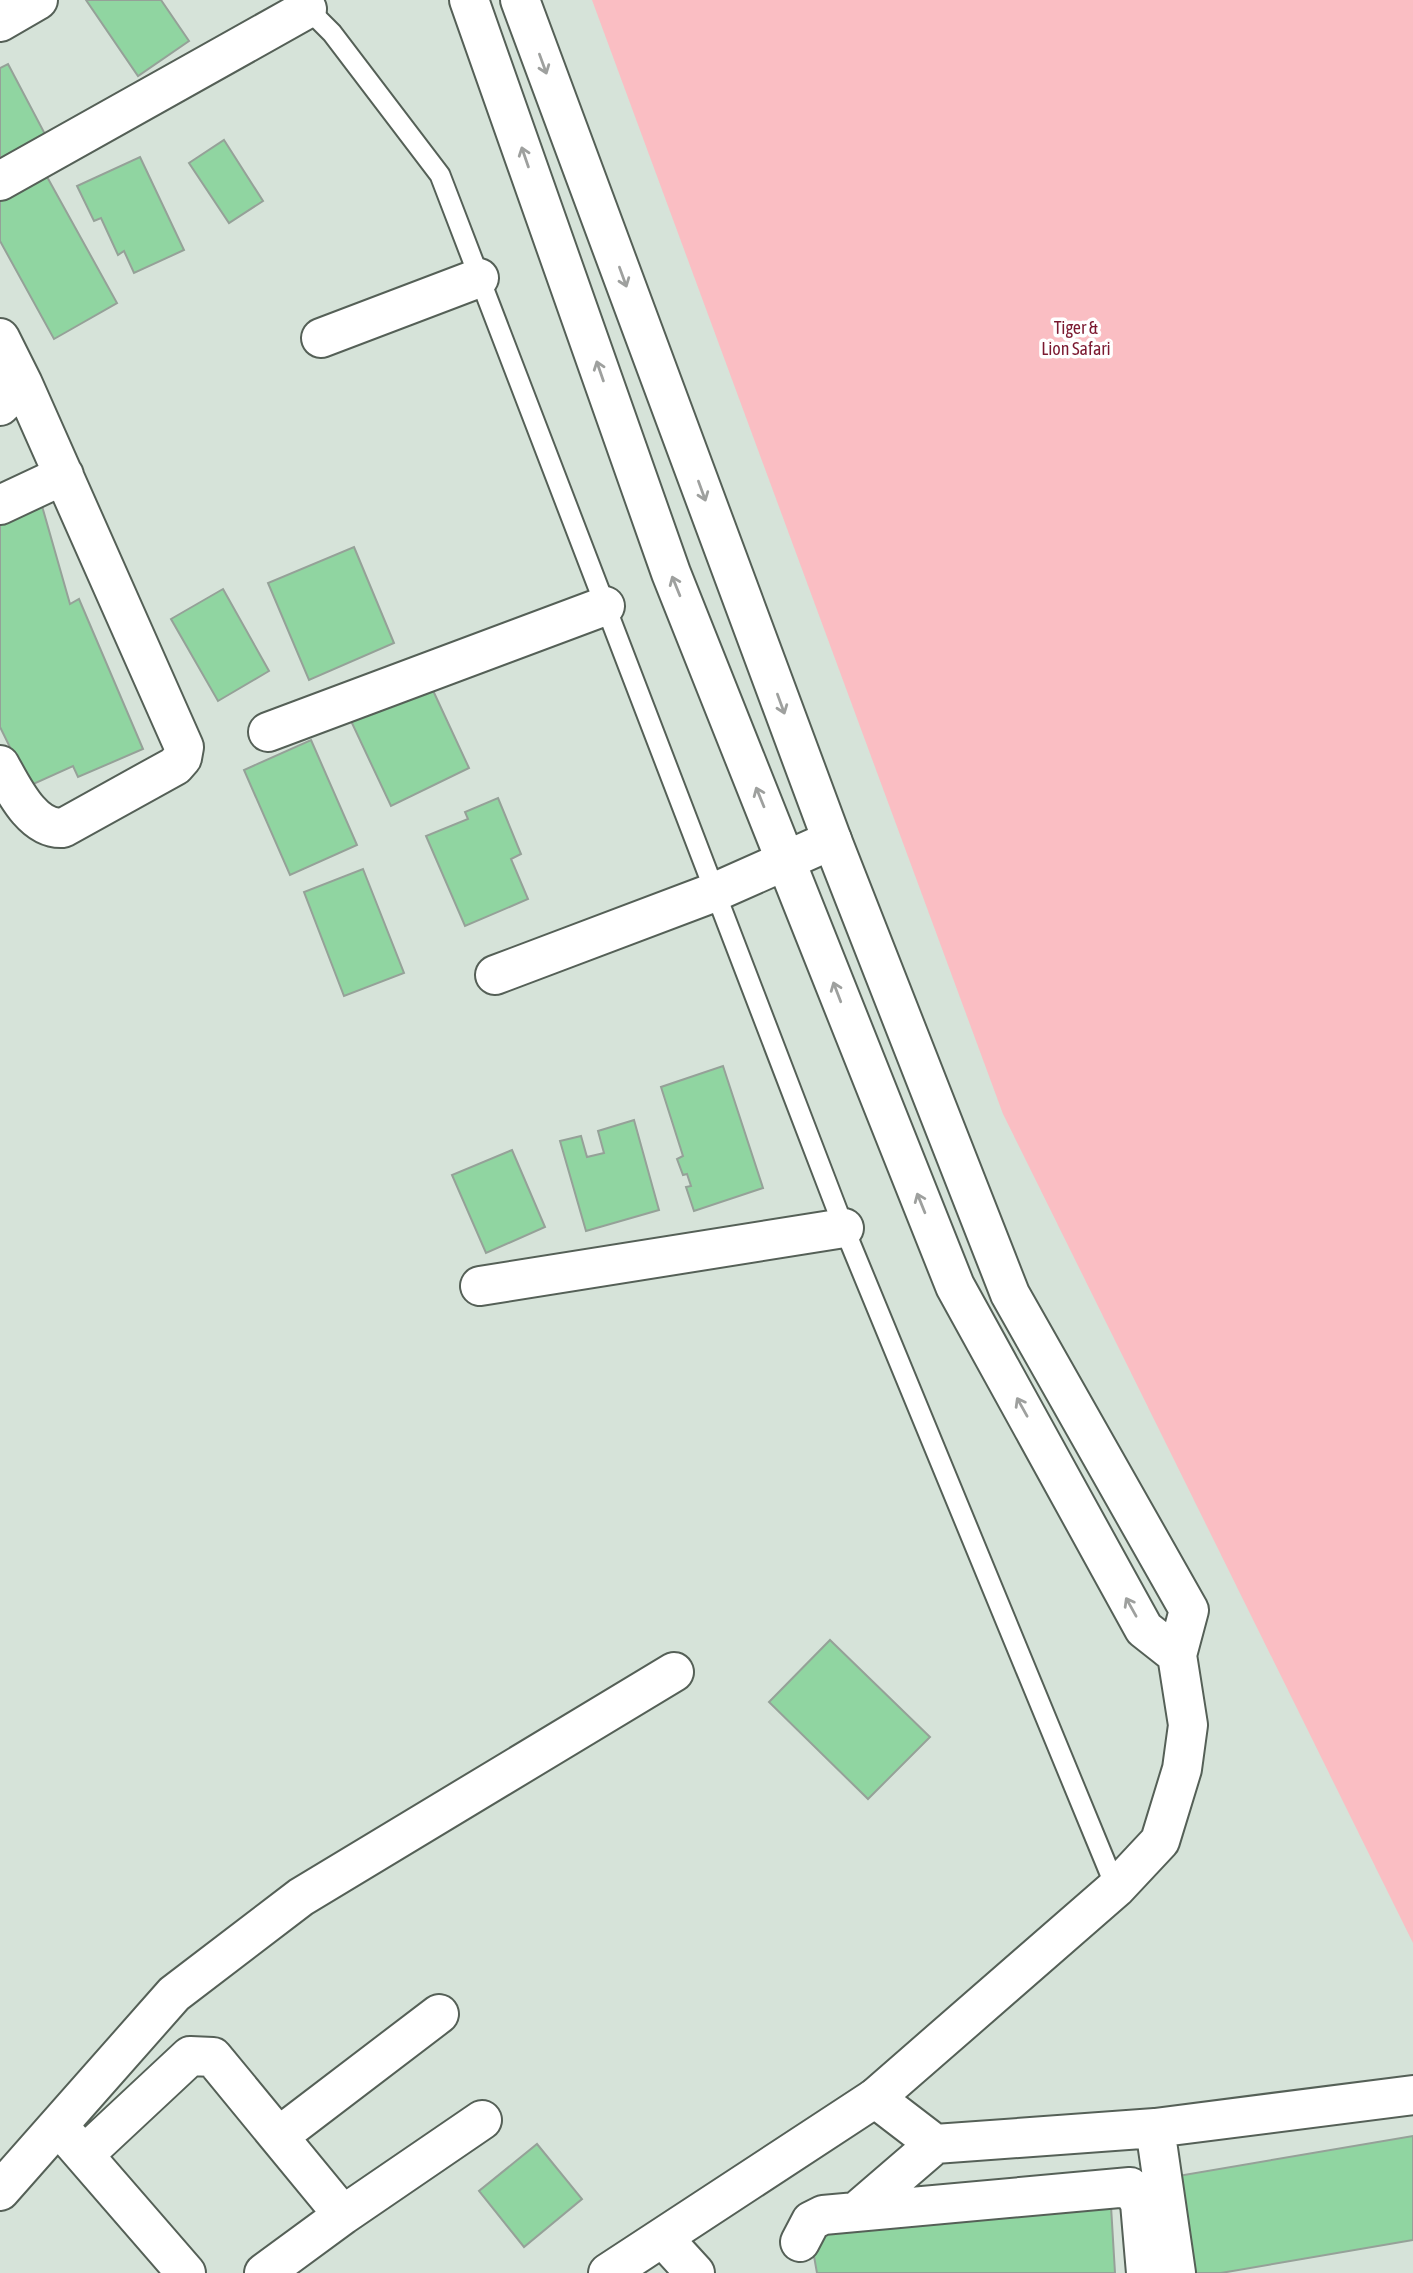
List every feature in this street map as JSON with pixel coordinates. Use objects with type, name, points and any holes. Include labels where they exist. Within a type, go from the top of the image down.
[{"type":"street","points":[[470,0],[671,573],[955,1286],[1144,1629],[1177,1655]]},
{"type":"street","points":[[520,0],[832,840],[1010,1294],[1189,1610],[1177,1655],[1188,1725],[1182,1769],[1160,1842],[1116,1888],[875,2098],[608,2273]]},
{"type":"street","points":[[0,181],[303,4]]},
{"type":"street","points":[[321,338],[479,278]]},
{"type":"street","points":[[0,338],[12,395],[64,475],[184,747],[182,758],[175,766],[63,828],[53,828],[32,813],[0,765]]},
{"type":"street","points":[[0,505],[64,475]]},
{"type":"street","points":[[268,732],[605,606]]},
{"type":"street","points":[[495,975],[715,892],[832,840]]},
{"type":"street","points":[[480,1286],[844,1228]]},
{"type":"street","points":[[0,2191],[174,1994],[301,1897],[674,1672]]},
{"type":"street","points":[[279,2136],[439,2014]]},
{"type":"street","points":[[84,2155],[190,2056],[204,2054],[213,2057],[343,2215]]},
{"type":"street","points":[[875,2098],[936,2144]]},
{"type":"street","points":[[856,2212],[936,2144],[1155,2128],[1297,2110],[1402,2105]]},
{"type":"street","points":[[264,2273],[482,2120]]},
{"type":"street","points":[[58,2125],[187,2273]]},
{"type":"street","points":[[1155,2128],[1175,2273]]},
{"type":"street","points":[[800,2242],[811,2221],[823,2215],[1130,2187],[1140,2203],[1146,2273]]},
{"type":"street","points":[[663,2238],[695,2273]]},
{"type":"lane","points":[[303,4],[332,33],[440,175],[844,1228],[1116,1888]]},
{"type":"green space","name":"Tiger & Lion Safari","points":[[592,0],[1413,0],[1413,1943],[1003,1114]]},
{"type":"building","points":[[86,0],[161,0],[189,41],[138,76]]},
{"type":"building","points":[[8,64],[46,136],[0,161],[0,68]]},
{"type":"building","points":[[224,140],[263,201],[229,223],[189,163]]},
{"type":"building","points":[[140,157],[184,250],[134,273],[124,251],[118,255],[101,218],[94,221],[77,186]]},
{"type":"building","points":[[46,175],[117,303],[54,339],[0,241],[0,201]]},
{"type":"building","points":[[42,506],[70,604],[79,599],[143,749],[78,777],[73,766],[29,786],[0,727],[0,518]]},
{"type":"building","points":[[354,547],[394,643],[309,680],[268,583]]},
{"type":"building","points":[[223,589],[269,671],[218,701],[171,619]]},
{"type":"building","points":[[430,684],[469,768],[391,806],[351,721]]},
{"type":"building","points":[[311,740],[357,845],[290,875],[244,770]]},
{"type":"building","points":[[498,798],[521,854],[511,859],[528,899],[465,926],[426,836],[468,819],[465,812]]},
{"type":"building","points":[[363,869],[404,973],[344,996],[304,892]]},
{"type":"building","points":[[723,1066],[763,1188],[694,1211],[686,1187],[691,1186],[677,1159],[683,1156],[661,1087]]},
{"type":"building","points":[[634,1120],[659,1210],[586,1231],[560,1141],[581,1136],[587,1157],[604,1153],[598,1131]]},
{"type":"building","points":[[512,1150],[545,1227],[486,1253],[452,1175]]},
{"type":"building","points":[[830,1640],[930,1737],[868,1799],[769,1702]]},
{"type":"building","points":[[1413,2136],[1413,2240],[1221,2273],[1188,2273],[1172,2177]]},
{"type":"building","points":[[537,2144],[582,2199],[524,2247],[479,2191]]},
{"type":"building","points":[[1111,2206],[1115,2273],[817,2273],[810,2234]]}]
